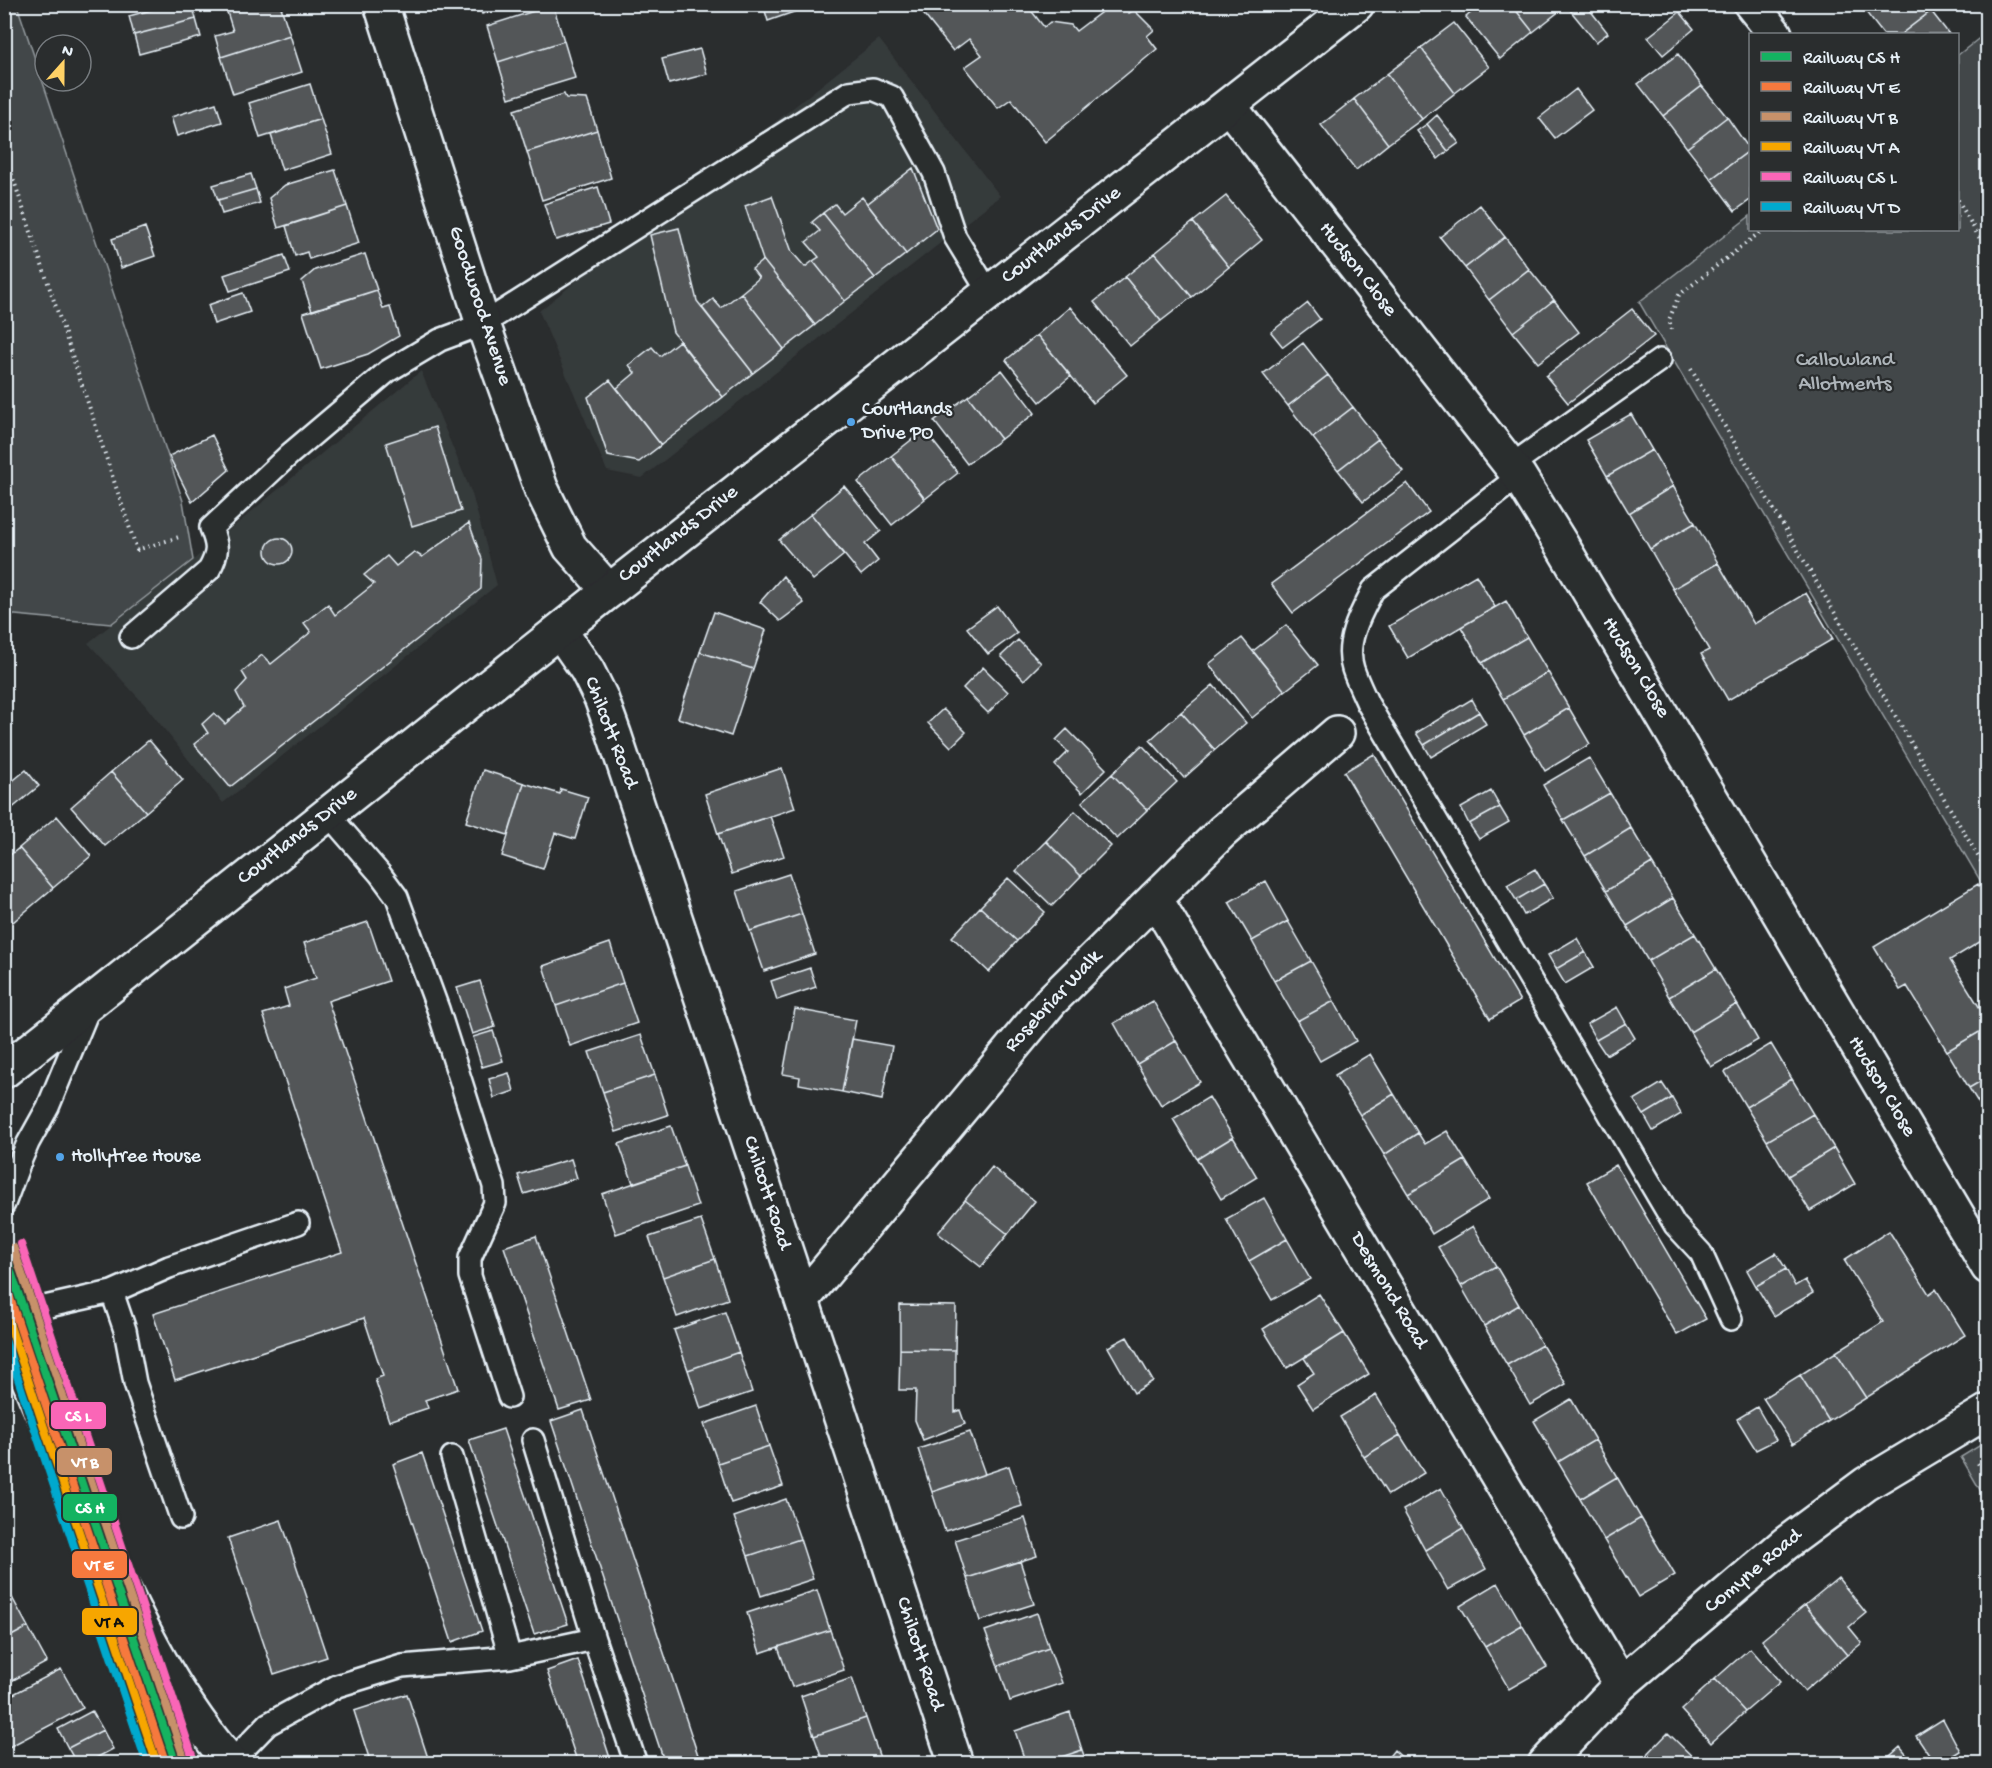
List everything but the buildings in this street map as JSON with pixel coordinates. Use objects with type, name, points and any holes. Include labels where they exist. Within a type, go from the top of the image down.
[{"type":"street","name":"Goodwood Avenue","points":[[381,4],[483,324],[541,488],[570,547],[609,591]]},
{"type":"street","name":"Courtlands Drive","points":[[4,1071],[609,591],[1357,4]]},
{"type":"street","points":[[1751,4],[1774,33]]},
{"type":"street","name":"Hudson Close","points":[[1229,106],[1514,471],[1573,564],[1988,1267]]},
{"type":"street","name":"Chilcott Road","points":[[560,631],[587,670],[608,716],[956,1764]]},
{"type":"street","name":"Rosebriar Walk","points":[[802,1300],[1051,1000],[1222,832],[1337,733]]},
{"type":"street","name":"Desmond Road","points":[[1155,898],[1621,1684]]},
{"type":"street","points":[[4,1324],[87,1514],[140,1625],[190,1711],[232,1763]]},
{"type":"street","name":"Comyne Road","points":[[1545,1764],[1621,1684],[1785,1544],[1866,1484],[1988,1411]]},
{"type":"lane","points":[[131,637],[209,570],[216,558],[218,545],[211,528],[290,454],[388,371],[440,340],[483,324],[849,92],[873,89],[892,97],[934,173],[955,237],[990,293]]},
{"type":"lane","points":[[1660,360],[1514,471],[1373,590],[1359,617],[1352,642],[1352,667],[1374,714],[1675,1225],[1701,1253],[1731,1319]]},
{"type":"lane","points":[[328,814],[397,897],[438,1009],[494,1186],[495,1203],[470,1257],[470,1276],[508,1397]]},
{"type":"lane","points":[[4,1204],[24,1153],[48,1107],[91,1002]]},
{"type":"lane","points":[[4,1316],[112,1292],[169,1267],[298,1223]]},
{"type":"lane","points":[[112,1292],[125,1330],[135,1383],[181,1518]]},
{"type":"lane","points":[[533,1440],[594,1639],[636,1764]]},
{"type":"lane","points":[[452,1457],[510,1657]]},
{"type":"lane","points":[[232,1763],[268,1724],[336,1686],[402,1666],[510,1657],[594,1639]]},
{"type":"path","points":[[4,151],[137,550],[211,528]]},
{"type":"path","points":[[1959,202],[1988,253]]},
{"type":"path","points":[[1674,340],[1670,320],[1679,295],[1762,231]]},
{"type":"path","points":[[1686,360],[1988,873]]},
{"type":"shaded area","points":[[879,39],[1000,196],[642,478],[607,471],[539,311]]},
{"type":"shaded area","points":[[421,371],[472,494],[497,585],[223,803],[145,705],[88,643],[193,560]]},
{"type":"green space","points":[[4,5],[17,5],[33,53],[33,93],[46,93],[183,501],[193,560],[111,624],[5,614]]},
{"type":"green space","name":"Callowland Allotments","points":[[1987,32],[1987,892],[1639,302],[1749,217],[1749,231],[1959,231],[1959,54]]},
{"type":"green space","points":[[1987,1441],[1987,1502],[1961,1457]]},
{"type":"transit line","points":[[21,1244],[193,1758]]},
{"type":"transit line","points":[[13,1247],[185,1761]]},
{"type":"transit line","points":[[4,1251],[176,1764]]},
{"type":"transit line","points":[[4,1280],[166,1764]]},
{"type":"transit line","points":[[4,1308],[157,1764]]},
{"type":"transit line","points":[[4,1337],[147,1764]]},
{"type":"place","name":"Courtlands Drive PO","points":[[851,422]]},
{"type":"place","name":"Hollytree House","points":[[60,1157]]}]
